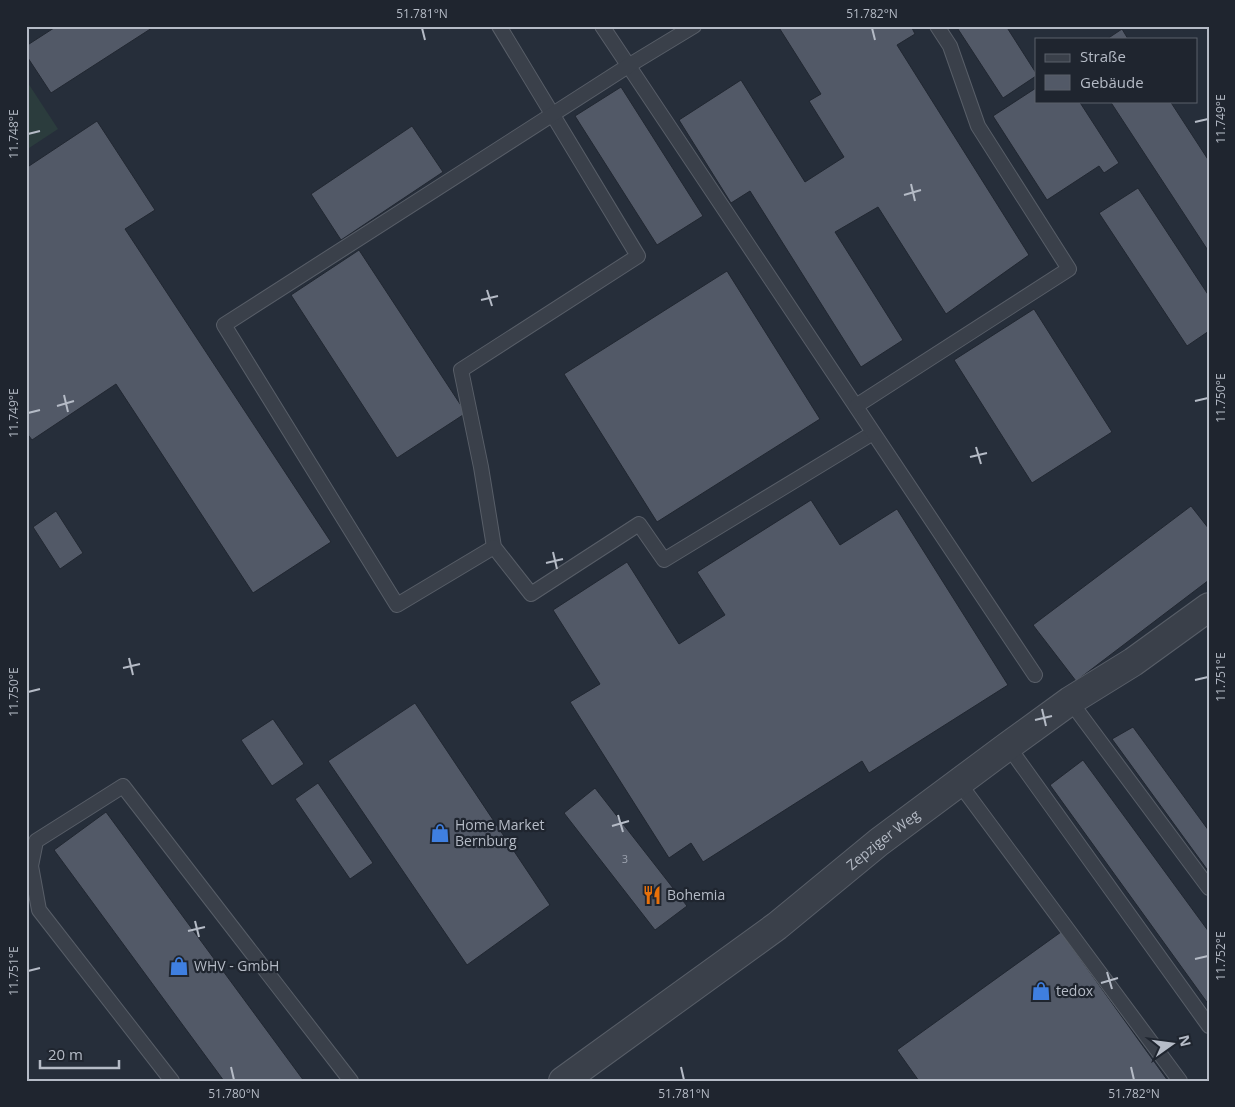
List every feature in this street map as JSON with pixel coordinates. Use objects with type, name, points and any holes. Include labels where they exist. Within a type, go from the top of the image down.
[{"type":"street","name":"Zepziger Weg","points":[[562,1081],[777,926],[879,842],[1008,746],[1070,701],[1133,662],[1209,607]]},
{"type":"lane","points":[[499,26],[638,256],[461,370],[481,467],[494,547],[531,594],[639,524],[664,560],[873,433]]},
{"type":"lane","points":[[602,26],[1035,676]]},
{"type":"lane","points":[[494,547],[397,605],[224,325],[628,66],[694,26]]},
{"type":"lane","points":[[856,406],[1069,269],[978,126],[950,46],[937,26]]},
{"type":"lane","points":[[1070,701],[1209,888]]},
{"type":"lane","points":[[1008,746],[1209,1026]]},
{"type":"lane","points":[[959,783],[1180,1081]]},
{"type":"lane","points":[[172,1081],[39,910],[30,866],[36,841],[122,786],[351,1081]]},
{"type":"shaded area","points":[[26,80],[58,129],[26,150]]},
{"type":"building","points":[[57,26],[155,26],[51,93],[26,55],[26,46]]},
{"type":"building","points":[[778,26],[911,26],[915,34],[897,45],[1029,255],[946,314],[878,207],[835,232],[903,340],[861,367],[750,191],[731,203],[679,120],[741,80],[805,182],[844,157],[809,101],[821,94]]},
{"type":"building","points":[[956,26],[1006,26],[1035,71],[1035,77],[1003,98]]},
{"type":"building","points":[[1122,29],[1127,38],[1108,38]]},
{"type":"building","points":[[621,87],[703,216],[657,245],[575,116]]},
{"type":"building","points":[[1035,89],[1035,102],[1080,102],[1119,163],[1104,173],[1099,166],[1047,200],[993,116]]},
{"type":"building","points":[[1111,102],[1171,102],[1209,161],[1209,252]]},
{"type":"building","points":[[97,121],[155,210],[125,229],[331,542],[253,593],[116,384],[32,440],[26,432],[26,168]]},
{"type":"building","points":[[412,126],[443,172],[341,240],[311,194]]},
{"type":"building","points":[[1138,188],[1209,296],[1209,331],[1187,346],[1099,213]]},
{"type":"building","points":[[359,250],[466,413],[397,458],[291,295]]},
{"type":"building","points":[[727,271],[820,419],[657,522],[564,374]]},
{"type":"building","points":[[1034,309],[1112,432],[1032,483],[954,360]]},
{"type":"building","points":[[811,500],[840,545],[897,509],[1008,685],[869,773],[862,761],[703,862],[691,843],[669,858],[570,702],[600,684],[553,610],[627,562],[679,644],[725,615],[697,572]]},
{"type":"building","points":[[1191,506],[1209,529],[1209,580],[1076,681],[1033,625]]},
{"type":"building","points":[[56,511],[83,553],[60,569],[33,527]]},
{"type":"building","name":"Home Market Bernburg","points":[[415,703],[550,905],[467,965],[328,761]]},
{"type":"building","points":[[273,719],[304,764],[272,786],[241,740]]},
{"type":"building","points":[[1133,727],[1209,831],[1209,872],[1112,739]]},
{"type":"building","points":[[1083,760],[1209,932],[1209,1005],[1050,785]]},
{"type":"building","points":[[318,783],[373,863],[350,879],[295,799]]},
{"type":"building","points":[[595,788],[687,906],[655,930],[564,813]]},
{"type":"building","name":"WHV - GmbH","points":[[106,812],[304,1081],[224,1081],[54,850]]},
{"type":"building","name":"tedox","points":[[1061,932],[1168,1081],[919,1081],[897,1050]]},
{"type":"place","name":"Home Market Bernburg","points":[[440,833]]},
{"type":"place","name":"Bohemia","points":[[652,895]]},
{"type":"place","name":"WHV - GmbH","points":[[179,966]]},
{"type":"place","name":"tedox","points":[[1041,991]]}]
